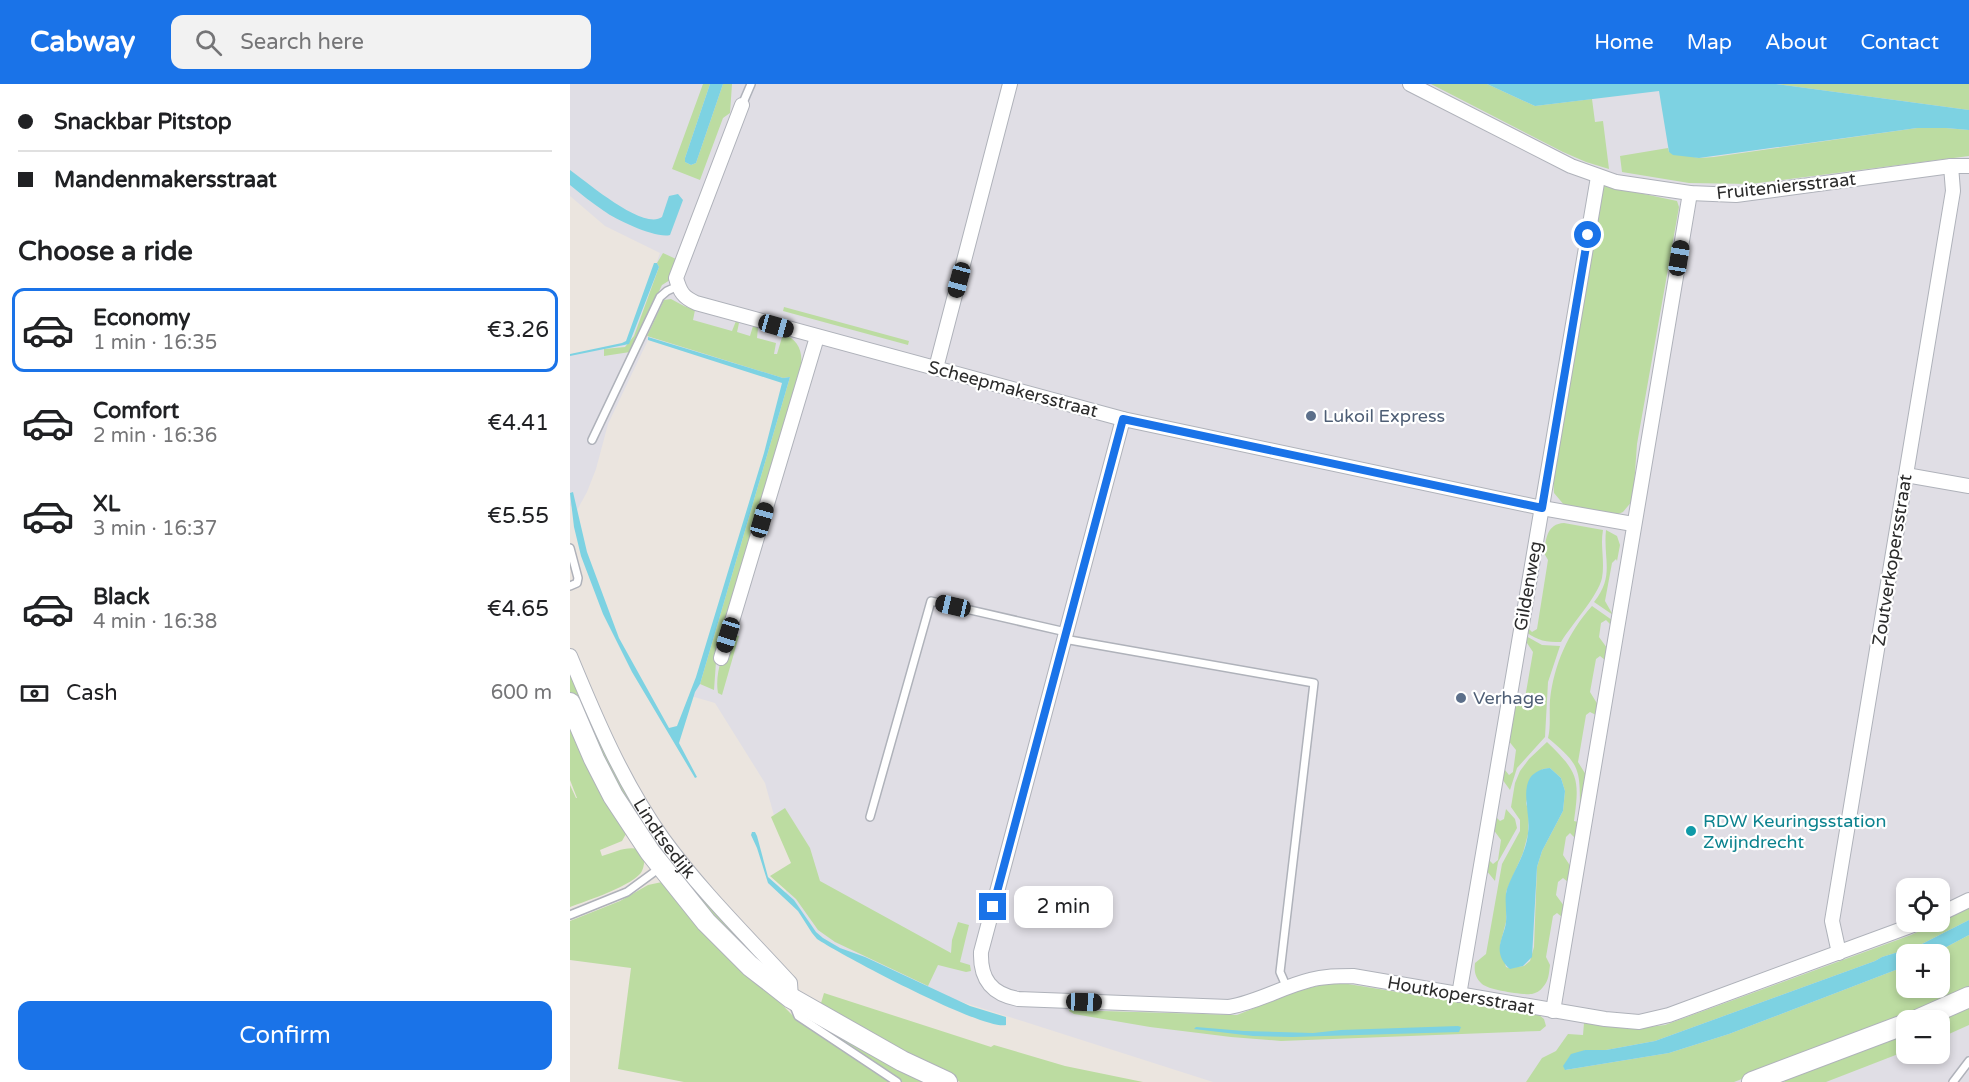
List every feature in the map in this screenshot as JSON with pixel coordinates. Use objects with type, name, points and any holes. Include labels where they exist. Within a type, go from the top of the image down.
[{"type":"street","points":[[936,368],[1010,84]]},
{"type":"street","name":"Fruiteniersstraat","points":[[1410,84],[1571,166],[1616,183],[1690,193],[1736,195],[1951,166],[1969,166]]},
{"type":"street","points":[[678,286],[676,278],[682,259],[742,105]]},
{"type":"street","name":"Zoutverkopersstraat","points":[[1839,952],[1832,921],[1953,192],[1951,166]]},
{"type":"street","name":"Gildenweg","points":[[1459,995],[1598,177]]},
{"type":"street","points":[[1553,1011],[1690,193]]},
{"type":"street","name":"Scheepmakersstraat","points":[[678,286],[684,297],[696,303],[1123,419],[1542,508],[1633,524]]},
{"type":"street","points":[[721,658],[817,337]]},
{"type":"street","points":[[1065,635],[1123,419]]},
{"type":"street","points":[[1906,475],[1969,486]]},
{"type":"street","name":"Houtkopersstraat","points":[[1065,635],[981,952],[984,977],[989,985],[1000,994],[1018,999],[1214,1007],[1244,1004],[1321,978],[1353,976],[1553,1011],[1639,1022],[1669,1015],[1896,931]]},
{"type":"street","name":"Lindtsedijk","points":[[570,656],[603,733],[648,816],[703,888],[790,983],[791,998]]},
{"type":"street","name":"Lindtsedijk","points":[[570,703],[594,759],[613,796],[639,838],[706,922],[750,966],[791,998],[902,1061],[946,1082]]},
{"type":"street","points":[[1950,909],[1969,900]]},
{"type":"street","points":[[1940,1010],[1969,997]]},
{"type":"street","points":[[1765,1080],[1896,1028]]},
{"type":"lane","points":[[742,105],[751,84]]},
{"type":"lane","points":[[592,440],[660,297],[678,286]]},
{"type":"lane","points":[[570,548],[578,578],[577,583],[570,586]]},
{"type":"lane","points":[[870,817],[931,601],[1065,635],[1314,683],[1281,972],[1287,988]]},
{"type":"lane","points":[[570,915],[627,892],[661,867]]},
{"type":"lane","points":[[791,998],[798,1016],[897,1082]]},
{"type":"lane","points":[[1953,1082],[1969,1061]]},
{"type":"shaded area","points":[[570,84],[1969,84],[1969,1082],[1213,1082],[928,991],[825,942],[812,930],[785,895],[792,861],[775,819],[765,783],[715,703],[691,696],[788,383],[648,340],[608,424],[596,469],[576,512],[570,505],[570,355],[628,343],[660,253],[605,226],[570,196]]},
{"type":"green space","points":[[703,84],[710,84],[685,158],[685,162],[691,165],[696,163],[723,84],[732,84],[730,113],[723,118],[700,180],[672,169]]},
{"type":"green space","points":[[1431,84],[1487,84],[1535,106],[1592,99],[1595,122],[1603,121],[1609,169],[1563,152]]},
{"type":"green space","points":[[1776,84],[1969,84],[1969,110]]},
{"type":"green space","points":[[1917,128],[1969,130],[1969,156],[1750,184],[1689,183],[1622,172],[1620,156],[1668,148],[1669,152],[1699,158],[1714,157]]},
{"type":"green space","points":[[1601,185],[1677,201],[1679,207],[1637,444],[1633,500],[1623,512],[1616,515],[1565,506],[1554,493],[1553,479]]},
{"type":"green space","points":[[663,253],[676,259],[670,280],[662,285],[630,352],[604,356],[604,349],[625,347],[634,336],[659,267],[657,263]]},
{"type":"green space","points":[[671,299],[695,310],[693,320],[732,331],[736,321],[739,323],[737,332],[750,336],[753,326],[758,328],[757,338],[776,343],[774,354],[777,354],[783,334],[788,336],[798,346],[801,355],[801,365],[714,657],[716,662],[714,690],[700,684],[790,377],[783,378],[647,336],[664,300]]},
{"type":"green space","points":[[784,307],[909,341],[908,345],[783,311]]},
{"type":"green space","points":[[1564,523],[1603,530],[1602,578],[1590,601],[1561,642],[1546,641],[1526,632],[1528,628],[1532,632],[1537,629],[1548,560],[1544,553],[1548,533],[1554,526]]},
{"type":"green space","points":[[1606,530],[1617,536],[1620,545],[1617,561],[1616,559],[1612,563],[1605,601],[1613,615],[1594,602],[1604,584],[1606,575]]},
{"type":"green space","points":[[1592,606],[1612,620],[1611,625],[1606,620],[1601,623],[1599,637],[1607,648],[1605,660],[1600,656],[1596,659],[1590,692],[1598,705],[1596,715],[1590,712],[1586,715],[1578,762],[1586,775],[1580,809],[1580,784],[1576,768],[1548,738],[1550,700],[1555,674],[1569,638]]},
{"type":"green space","points":[[735,635],[739,636],[722,695],[717,689],[719,668],[721,660],[727,661]]},
{"type":"green space","points":[[1526,636],[1542,645],[1560,646],[1548,682],[1545,737],[1517,768],[1510,790],[1502,779],[1503,771],[1505,770],[1509,775],[1513,772],[1516,750],[1508,740],[1515,698],[1521,702],[1525,698],[1533,652],[1525,640]]},
{"type":"green space","points":[[570,664],[593,728],[634,804],[778,976],[755,964],[658,856],[601,763],[570,692]]},
{"type":"green space","points":[[570,717],[627,832],[622,841],[600,850],[602,856],[634,848],[639,849],[645,857],[642,871],[630,882],[570,907],[570,785],[577,798],[570,780]]},
{"type":"green space","points":[[1547,742],[1565,761],[1571,769],[1576,785],[1574,821],[1578,822],[1575,838],[1570,833],[1566,837],[1563,855],[1571,867],[1568,882],[1563,878],[1558,882],[1556,895],[1564,906],[1562,917],[1557,913],[1553,916],[1546,957],[1550,965],[1548,979],[1539,991],[1533,994],[1506,992],[1486,986],[1478,979],[1475,969],[1475,963],[1486,954],[1502,864],[1520,831],[1520,820],[1511,807],[1515,783],[1529,759]],"holes":[[[1550,768],[1561,778],[1565,791],[1563,811],[1542,851],[1537,867],[1534,947],[1530,961],[1524,966],[1509,968],[1506,967],[1500,945],[1506,922],[1506,892],[1523,853],[1528,834],[1529,813],[1526,803],[1535,774]]]},
{"type":"green space","points":[[785,808],[810,848],[820,881],[951,953],[952,940],[958,922],[969,925],[960,962],[970,965],[971,971],[966,972],[938,965],[928,986],[835,942],[818,930],[796,899],[770,876],[791,863],[771,817]]},
{"type":"green space","points":[[1506,809],[1515,819],[1517,828],[1498,862],[1495,881],[1486,870],[1489,860],[1493,864],[1498,860],[1501,840],[1493,829],[1496,817],[1500,821],[1504,819]]},
{"type":"green space","points":[[662,882],[798,1021],[890,1082],[684,1082],[618,1069],[631,968],[570,960],[570,921],[620,901],[648,885]]},
{"type":"green space","points":[[1969,908],[1969,920],[1950,930],[1950,917]]},
{"type":"green space","points":[[1917,932],[1945,932],[1922,944],[1896,944],[1896,953],[1655,1041],[1606,1050],[1585,1050],[1565,1070],[1669,1053],[1729,1034],[1896,970],[1896,998],[1947,998],[1919,1010],[1896,1010],[1896,1019],[1734,1082],[1526,1082],[1542,1058],[1556,1051],[1568,1034],[1583,1035],[1584,1023],[1634,1029],[1665,1025]]},
{"type":"green space","points":[[1969,935],[1969,988],[1950,996],[1950,945]]},
{"type":"green space","points":[[1342,983],[1539,1015],[1544,1019],[1546,1026],[1540,1031],[1281,1041],[1150,1027],[1074,1014],[1069,1011],[1237,1015],[1300,990]]},
{"type":"green space","points":[[824,993],[991,1047],[994,1045],[1065,1066],[1143,1082],[960,1082],[934,1070],[806,998],[821,1003]]},
{"type":"green space","points":[[1969,1001],[1969,1025],[1950,1034],[1950,1013]]},
{"type":"green space","points":[[805,1017],[935,1082],[902,1082]]},
{"type":"green space","points":[[1896,1033],[1896,1055],[1826,1082],[1784,1082],[1786,1079]]},
{"type":"water","points":[[710,84],[723,84],[696,163],[691,165],[685,162],[685,158]]},
{"type":"water","points":[[1487,84],[1776,84],[1969,110],[1969,130],[1917,128],[1699,158],[1673,155],[1669,152],[1659,91],[1535,106]]},
{"type":"water","points":[[570,170],[615,203],[642,217],[653,219],[662,217],[669,196],[678,194],[683,200],[670,235],[647,232],[610,215],[570,185]]},
{"type":"water","points":[[654,263],[657,263],[659,267],[629,344],[570,356],[570,354],[626,341]]},
{"type":"water","points":[[648,337],[783,378],[790,377],[700,684],[695,692],[679,743],[697,777],[695,778],[632,672],[603,614],[581,556],[574,527],[570,493],[573,492],[587,552],[619,638],[669,728],[677,726],[696,677],[764,453],[782,383],[648,340]]},
{"type":"water","points":[[1550,768],[1561,778],[1565,791],[1563,811],[1542,851],[1537,867],[1532,957],[1523,966],[1510,969],[1501,957],[1500,945],[1506,922],[1507,889],[1527,841],[1529,826],[1527,784],[1534,774]]},
{"type":"water","points":[[755,832],[757,836],[768,877],[794,900],[816,932],[823,938],[840,948],[865,957],[970,1006],[1006,1017],[1006,1025],[993,1024],[943,1005],[817,939],[798,911],[768,883],[751,835]]},
{"type":"water","points":[[1969,920],[1969,935],[1950,945],[1922,944],[1950,932],[1950,930]]},
{"type":"water","points":[[1896,953],[1896,970],[1729,1034],[1669,1053],[1565,1070],[1563,1066],[1571,1054],[1585,1050],[1606,1050],[1655,1041]]},
{"type":"water","points":[[1196,1027],[1313,1033],[1461,1027],[1459,1032],[1292,1037],[1253,1036],[1194,1029]]},
{"type":"place","name":"Lukoil Express","points":[[1311,416]]},
{"type":"place","name":"Verhage","points":[[1461,698]]},
{"type":"place","name":"RDW Keuringsstation Zwijndrecht","points":[[1691,831]]},
{"type":"route","points":[[993,907],[1123,419],[1542,508],[1588,235]]}]
